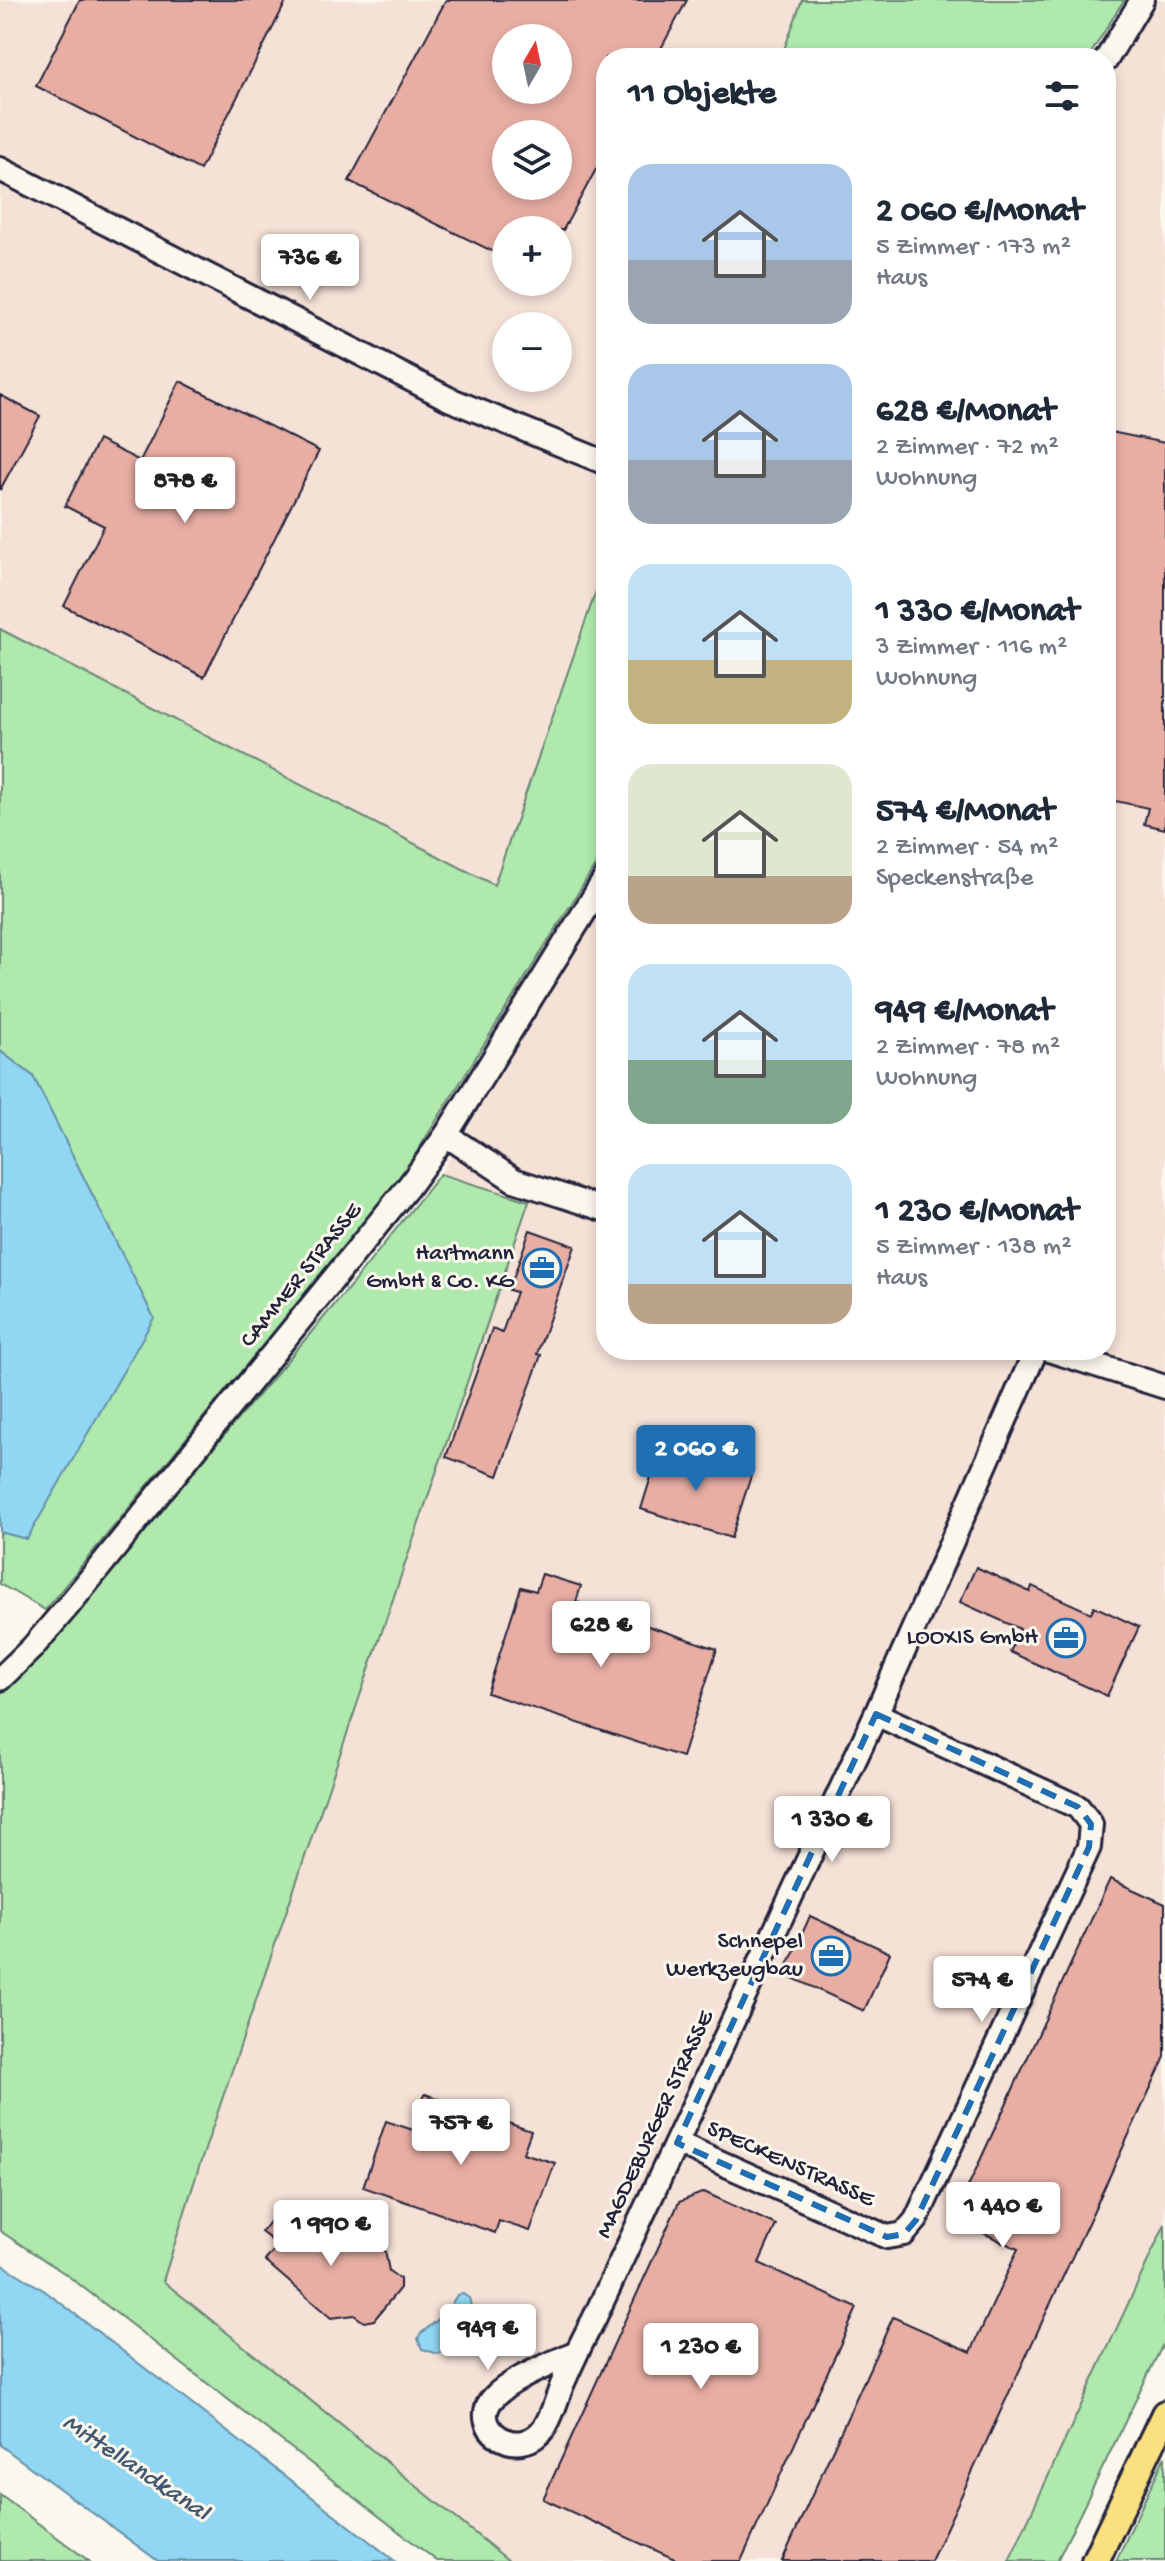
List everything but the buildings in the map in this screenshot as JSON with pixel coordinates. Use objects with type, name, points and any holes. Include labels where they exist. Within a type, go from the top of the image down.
[{"type":"main road","points":[[1095,2561],[1165,2414]]},
{"type":"street","points":[[1113,48],[1142,0]]},
{"type":"street","points":[[0,169],[449,399],[596,459]]},
{"type":"street","name":"CAMMER STRASSE","points":[[0,1679],[68,1606],[408,1187],[446,1135],[596,893]]},
{"type":"street","points":[[446,1135],[514,1180],[596,1207]]},
{"type":"street","name":"MAGDEBURGER STRASSE","points":[[576,2352],[677,2143],[876,1714],[1032,1360]]},
{"type":"street","points":[[1080,1360],[1165,1387]]},
{"type":"street","name":"SPECKENSTRASSE","points":[[677,2143],[887,2237],[904,2234],[916,2220],[990,2062],[1089,1847],[1091,1824],[1078,1807],[876,1714]]},
{"type":"highlighted area","points":[[876,1714],[1078,1807],[1091,1824],[1089,1847],[916,2220],[904,2234],[887,2237],[677,2143]]},
{"type":"shaded area","points":[[0,0],[802,0],[785,48],[596,48],[596,591],[494,885],[0,629]]},
{"type":"shaded area","points":[[1155,0],[1165,0],[1165,2224],[1009,2561],[509,2561],[163,2281],[199,2167],[529,1202],[440,1174],[596,918],[596,1360],[1116,1360],[1116,64]]},
{"type":"green space","points":[[802,0],[1124,0],[1094,48],[785,48]]},
{"type":"green space","points":[[596,591],[596,864],[402,1176],[45,1610],[0,1584],[0,1532],[27,1539],[33,1076],[0,1051],[0,629],[494,885]]},
{"type":"green space","points":[[440,1174],[529,1201],[199,2167],[163,2281],[509,2561],[437,2561],[67,2275],[0,2231],[0,1692],[58,1632],[352,1284]]},
{"type":"green space","points":[[1165,2224],[1165,2340],[1057,2561],[1009,2561]]},
{"type":"green space","points":[[1165,2456],[1165,2561],[1116,2561]]},
{"type":"green space","points":[[0,2495],[89,2561],[0,2561]]},
{"type":"water","points":[[0,1051],[33,1076],[154,1318],[27,1539],[0,1532]]},
{"type":"water","name":"Mittellandkanal","points":[[0,2263],[45,2291],[395,2561],[158,2561],[0,2445]]},
{"type":"water","points":[[463,2294],[469,2298],[471,2306],[467,2323],[458,2338],[438,2354],[422,2349],[418,2339],[420,2334],[446,2313],[457,2295]]},
{"type":"place","name":"Hartmann GmbH & Co. KG","points":[[542,1268]]},
{"type":"place","name":"LOOXIS GmbH","points":[[1066,1638]]},
{"type":"place","name":"Schnepel Werkzeugbau","points":[[831,1956]]}]
